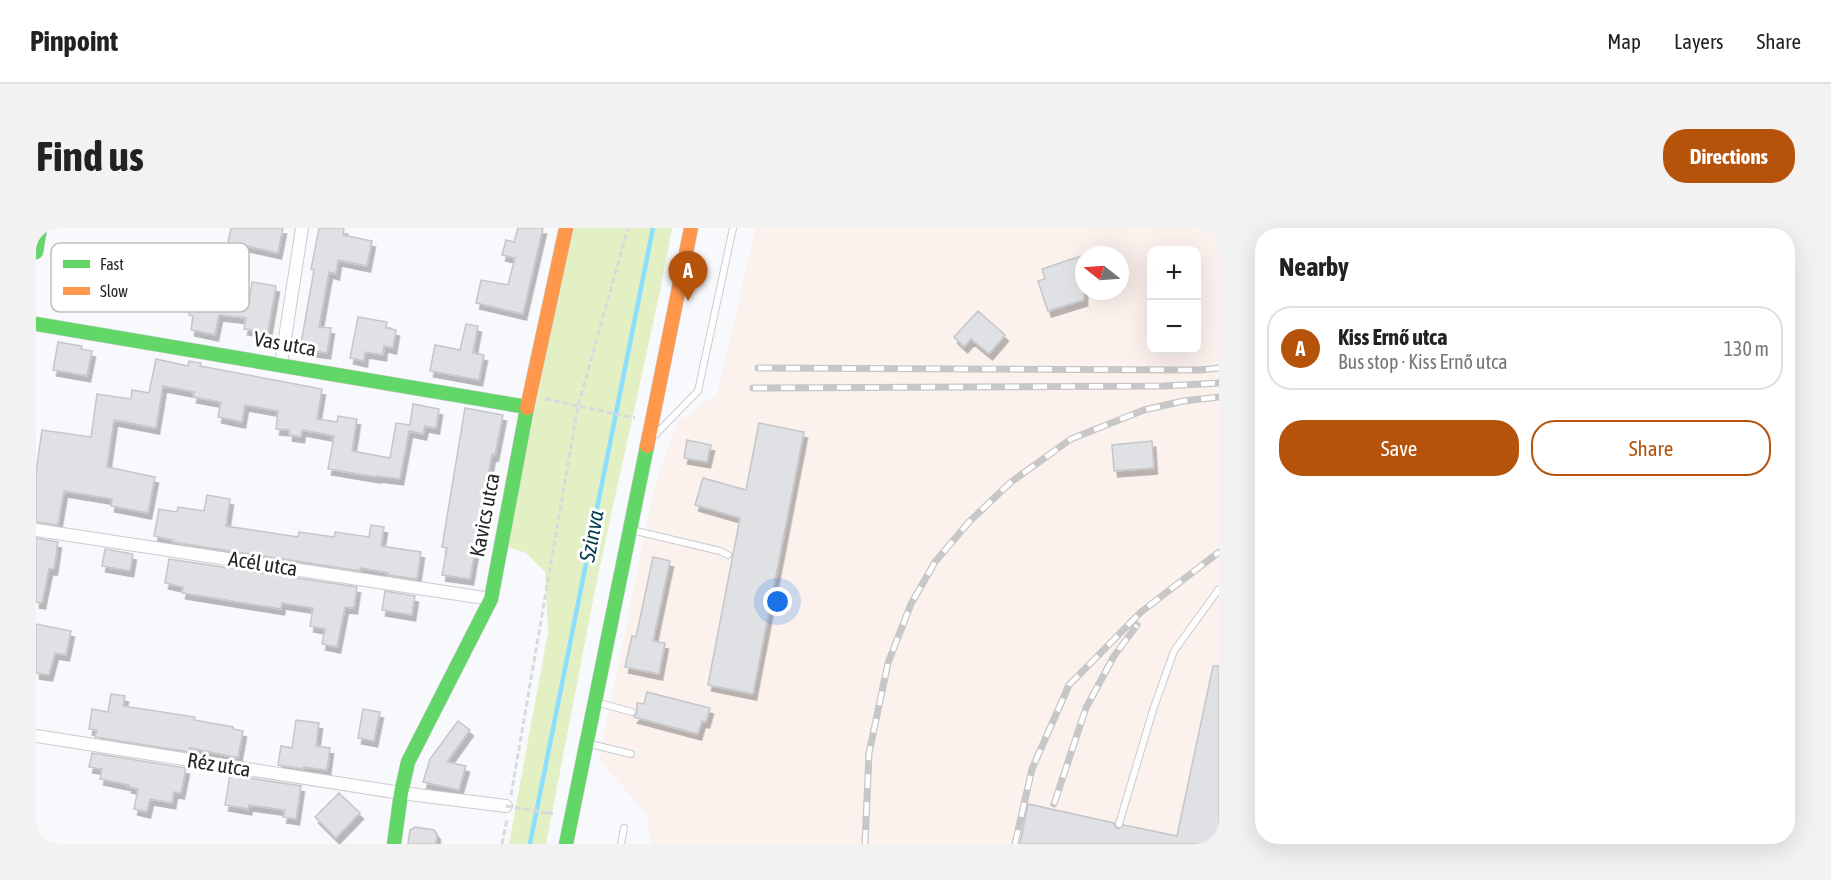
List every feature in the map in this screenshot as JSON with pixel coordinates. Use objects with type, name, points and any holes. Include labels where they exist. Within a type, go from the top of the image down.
[{"type":"street","points":[[36,252],[40,228]]},
{"type":"street","points":[[281,364],[302,228]]},
{"type":"street","name":"Kavics utca","points":[[394,844],[408,762],[491,599],[527,407],[566,228]]},
{"type":"street","points":[[566,844],[691,228]]},
{"type":"street","name":"Vas utca","points":[[36,324],[527,407]]},
{"type":"street","name":"Acél utca","points":[[36,530],[491,599]]},
{"type":"street","name":"Réz utca","points":[[36,736],[401,793],[506,806]]},
{"type":"lane","points":[[648,442],[698,391],[733,228]]},
{"type":"lane","points":[[629,529],[720,551],[728,555]]},
{"type":"lane","points":[[1119,824],[1153,710],[1174,651],[1219,589]]},
{"type":"lane","points":[[595,702],[632,712]]},
{"type":"lane","points":[[586,744],[631,754]]},
{"type":"lane","points":[[621,844],[624,828]]},
{"type":"path","points":[[502,844],[578,405],[628,228]]},
{"type":"path","points":[[527,407],[545,398],[632,417]]},
{"type":"path","points":[[506,806],[548,813]]},
{"type":"shaded area","points":[[756,228],[1219,228],[1219,844],[651,844],[646,813],[599,760],[654,489],[677,422],[717,394]]},
{"type":"green space","points":[[572,228],[672,228],[597,580],[546,844],[509,844],[548,632],[545,572],[526,553],[507,547]]},
{"type":"building","points":[[231,228],[283,228],[278,253],[249,247],[249,243],[228,243]]},
{"type":"building","points":[[319,228],[344,228],[343,235],[372,241],[367,266],[338,260],[336,274],[329,272],[319,327],[331,328],[327,353],[300,349]]},
{"type":"building","points":[[518,228],[543,228],[523,314],[476,303],[481,280],[508,285],[515,258],[502,255],[506,240],[514,242]]},
{"type":"building","points":[[1075,258],[1075,300],[1084,300],[1048,311],[1038,281],[1045,279],[1042,269]]},
{"type":"building","points":[[252,282],[276,286],[268,332],[244,329],[246,318],[219,315],[215,335],[191,330],[193,316],[189,315],[190,312],[249,312]]},
{"type":"building","points":[[978,311],[1005,335],[989,354],[971,339],[964,347],[954,337]]},
{"type":"building","points":[[358,317],[387,322],[386,328],[396,330],[393,348],[384,346],[383,355],[365,352],[364,361],[350,358]]},
{"type":"building","points":[[466,324],[478,326],[473,353],[484,355],[479,380],[430,371],[435,345],[460,350]]},
{"type":"building","points":[[58,342],[82,346],[81,349],[92,351],[87,376],[53,370]]},
{"type":"building","points":[[156,359],[188,366],[189,361],[201,363],[200,366],[322,389],[317,419],[337,422],[338,416],[357,419],[352,451],[390,458],[396,423],[410,425],[413,404],[439,409],[436,428],[425,426],[423,434],[409,431],[400,479],[377,477],[328,469],[334,436],[302,430],[301,437],[289,435],[289,430],[276,429],[278,411],[245,405],[242,422],[218,417],[221,402],[193,397],[194,392],[163,386],[156,428],[114,420],[107,467],[155,477],[148,513],[111,506],[112,499],[64,491],[58,525],[36,522],[36,472],[42,430],[91,437],[97,394],[131,399],[132,390],[149,393]]},
{"type":"building","points":[[465,408],[503,415],[495,455],[492,454],[470,579],[442,575],[447,548],[442,547]]},
{"type":"building","points":[[759,423],[804,432],[753,694],[708,685],[740,518],[695,505],[703,478],[746,490]]},
{"type":"building","points":[[687,440],[711,445],[707,462],[684,458]]},
{"type":"building","points":[[1152,441],[1154,468],[1114,471],[1112,445]]},
{"type":"building","points":[[207,495],[230,499],[226,526],[298,537],[299,532],[334,537],[335,532],[369,537],[371,525],[384,527],[381,546],[421,552],[417,579],[360,568],[360,571],[172,542],[173,540],[154,536],[159,509],[177,512],[178,507],[204,511]]},
{"type":"building","points":[[36,538],[58,542],[54,569],[49,569],[42,603],[36,602]]},
{"type":"building","points":[[105,549],[133,554],[130,571],[102,566]]},
{"type":"building","points":[[653,557],[670,561],[653,641],[665,643],[659,674],[625,667],[632,636],[636,637]]},
{"type":"building","points":[[169,559],[357,587],[354,608],[345,607],[337,647],[322,644],[325,629],[310,626],[313,608],[282,603],[281,609],[182,593],[183,587],[165,583]]},
{"type":"building","points":[[385,591],[415,596],[412,615],[382,610]]},
{"type":"building","points":[[36,624],[71,631],[66,655],[55,653],[49,675],[36,673]]},
{"type":"building","points":[[1213,666],[1219,666],[1219,844],[1020,844],[1028,804],[1114,823],[1118,829],[1124,825],[1177,836]]},
{"type":"building","points":[[647,692],[710,708],[706,722],[702,721],[698,734],[634,717],[637,713],[637,703],[644,704]]},
{"type":"building","points":[[111,694],[125,696],[123,706],[195,717],[194,720],[243,731],[238,758],[190,748],[189,752],[95,737],[97,730],[89,729],[92,709],[108,712]]},
{"type":"building","points":[[363,709],[380,712],[374,741],[358,738]]},
{"type":"building","points":[[296,720],[319,723],[316,746],[330,748],[327,770],[278,765],[281,746],[292,748]]},
{"type":"building","points":[[458,721],[470,730],[447,762],[466,766],[459,790],[423,782],[430,759]]},
{"type":"building","points":[[92,753],[186,768],[181,793],[174,792],[172,803],[150,799],[147,812],[134,809],[138,789],[100,779],[102,769],[89,767]]},
{"type":"building","points":[[230,775],[301,786],[296,819],[283,817],[285,810],[249,805],[248,809],[225,805]]},
{"type":"building","points":[[339,793],[360,813],[336,838],[315,817]]},
{"type":"building","points":[[415,827],[434,830],[437,834],[436,844],[408,844],[410,830]]},
{"type":"waterway","name":"Szinva","points":[[530,844],[653,228]]},
{"type":"railway","points":[[758,368],[1200,370],[1219,368]]},
{"type":"railway","points":[[753,388],[1165,386],[1219,383]]},
{"type":"railway","points":[[865,844],[869,753],[888,663],[911,604],[935,562],[969,522],[1011,482],[1071,439],[1144,410],[1183,401],[1219,397]]},
{"type":"railway","points":[[1015,844],[1032,769],[1069,685],[1141,612],[1219,552]]},
{"type":"railway","points":[[1054,804],[1086,708],[1114,656],[1137,625]]},
{"type":"traffic: fast","points":[[36,252],[40,228]]},
{"type":"traffic: fast","points":[[36,324],[527,407]]},
{"type":"traffic: fast","points":[[394,844],[408,762],[491,599],[527,408]]},
{"type":"traffic: fast","points":[[566,844],[647,446]]},
{"type":"traffic: slow","points":[[527,408],[566,228]]},
{"type":"traffic: slow","points":[[647,446],[691,228]]},
{"type":"place","name":"Kiss Ernő utca","points":[[688,301]]}]
